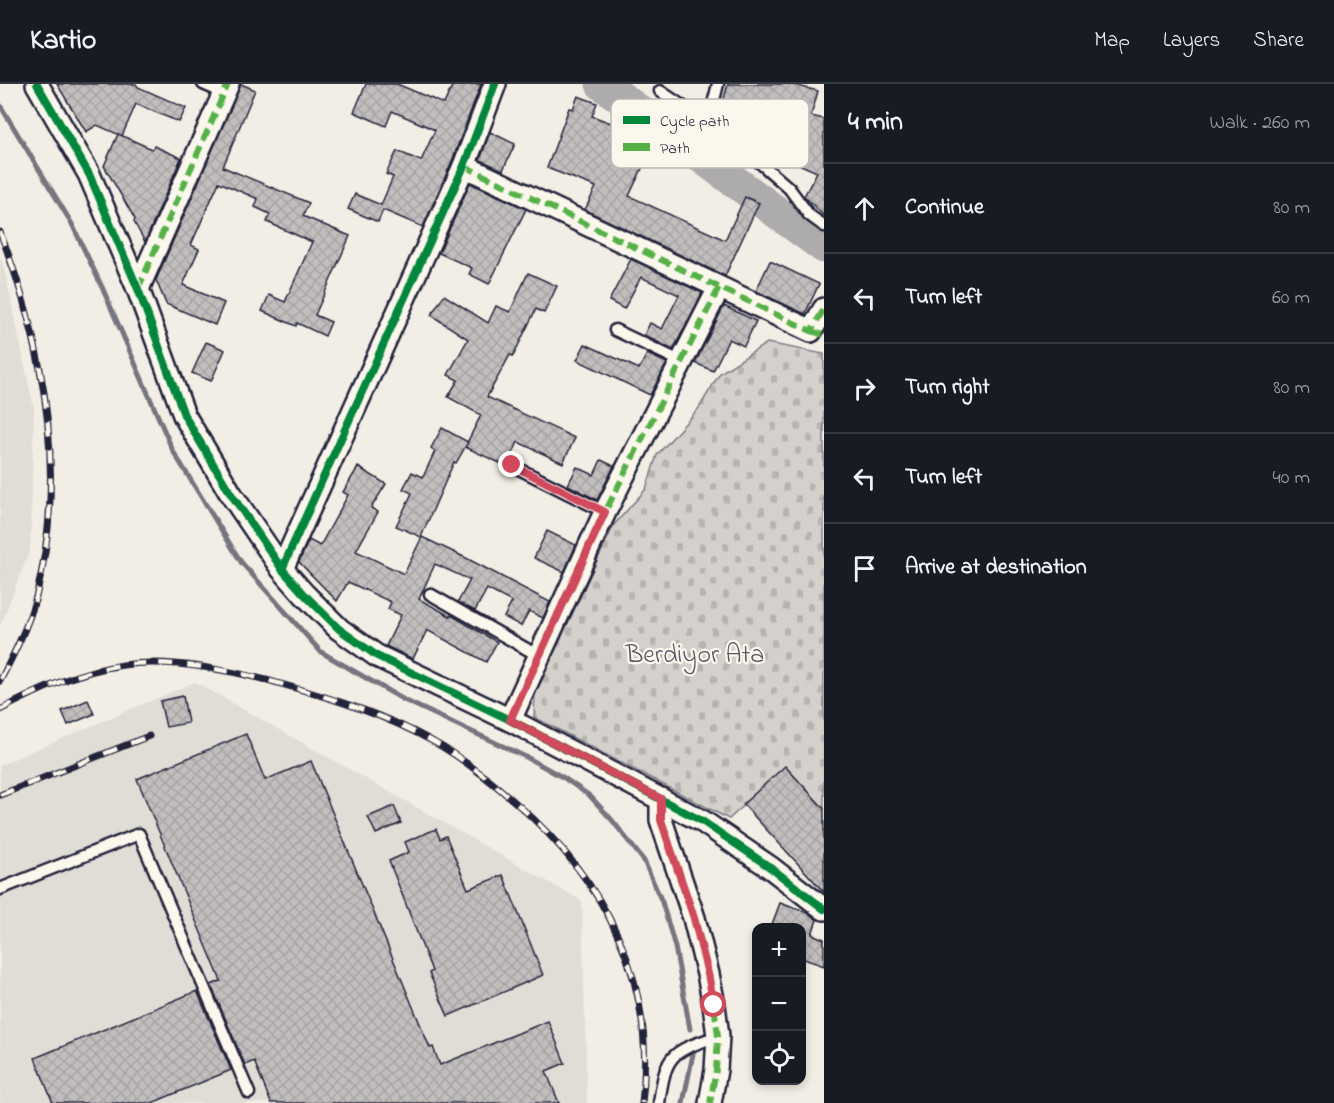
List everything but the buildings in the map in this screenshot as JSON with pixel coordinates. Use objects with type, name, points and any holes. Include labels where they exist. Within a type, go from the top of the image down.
[{"type":"street","points":[[37,84],[88,174],[138,289],[184,415],[231,494],[282,569],[327,618],[377,656],[510,720],[702,821],[771,868],[824,909]]},
{"type":"street","points":[[282,569],[464,166],[495,84]]},
{"type":"street","points":[[138,289],[226,88]]},
{"type":"street","points":[[464,166],[817,333],[824,309]]},
{"type":"street","points":[[510,720],[605,512],[719,288]]},
{"type":"street","points":[[661,799],[661,820],[682,879],[708,974],[718,1036],[716,1070],[710,1103]]},
{"type":"lane","points":[[203,84],[226,88]]},
{"type":"lane","points":[[714,99],[718,84]]},
{"type":"lane","points":[[660,91],[672,99]]},
{"type":"lane","points":[[766,168],[789,188],[809,215],[824,226]]},
{"type":"lane","points":[[615,330],[682,362]]},
{"type":"lane","points":[[512,465],[605,512]]},
{"type":"lane","points":[[430,594],[539,656]]},
{"type":"lane","points":[[0,889],[139,834],[249,1093]]},
{"type":"lane","points":[[659,1103],[663,1072],[668,1061],[677,1051],[718,1036]]},
{"type":"shaded area","points":[[0,256],[34,409],[30,550],[0,626]]},
{"type":"shaded area","points":[[195,682],[582,901],[587,1103],[0,1103],[0,765]]},
{"type":"green space","name":"Berdiyor Ata","points":[[767,343],[824,354],[824,808],[786,767],[729,819],[534,717],[535,692],[614,525],[646,489],[657,455],[699,408],[720,373]]},
{"type":"waterway","points":[[602,84],[622,99]]},
{"type":"waterway","points":[[0,105],[72,224],[173,451],[241,562],[321,652],[404,700],[528,758],[590,796],[644,861],[662,902],[675,947],[690,1029]]},
{"type":"waterway","points":[[716,168],[824,247]]},
{"type":"waterway","points":[[683,1103],[694,1049]]},
{"type":"railway","points":[[0,232],[16,276],[39,366],[50,458],[50,504],[45,551],[36,597],[25,629],[0,681]]},
{"type":"railway","points":[[0,710],[44,689],[91,672],[123,665],[163,663],[249,676],[325,697],[398,724],[443,748],[496,786],[548,833],[576,866],[599,900],[618,937],[632,975],[641,1016],[645,1059],[642,1103]]},
{"type":"railway","points":[[0,795],[149,736]]},
{"type":"marked path","points":[[138,289],[228,84]]},
{"type":"marked path","points":[[464,166],[811,331],[824,309]]},
{"type":"marked path","points":[[510,720],[605,512],[719,288]]},
{"type":"marked path","points":[[811,331],[824,335]]},
{"type":"marked path","points":[[661,799],[661,820],[694,918],[714,1005],[718,1036],[716,1070],[710,1103]]},
{"type":"cycle path","points":[[37,84],[89,174],[138,289],[184,415],[231,494],[282,569],[304,594],[339,629],[377,656],[510,720],[702,821],[771,868],[824,909]]},
{"type":"cycle path","points":[[282,569],[464,166],[495,84]]},
{"type":"route","points":[[512,465],[605,512],[510,720],[661,799],[661,820],[694,918],[714,1005]]}]
